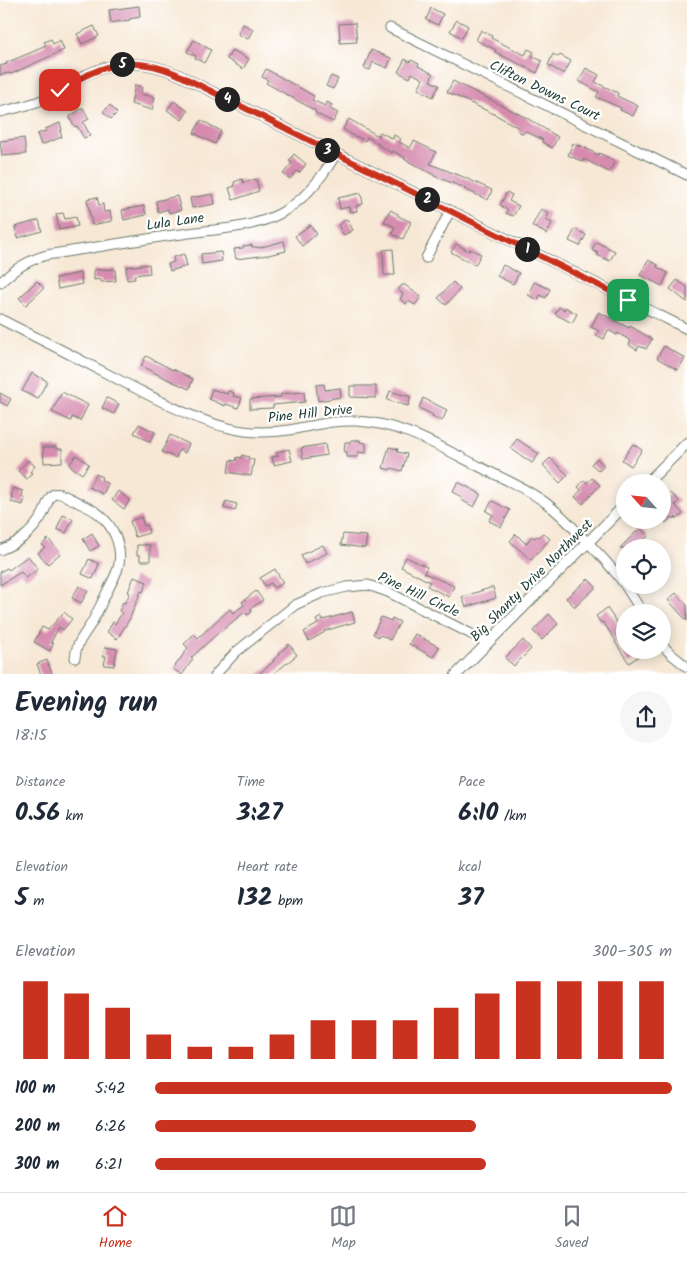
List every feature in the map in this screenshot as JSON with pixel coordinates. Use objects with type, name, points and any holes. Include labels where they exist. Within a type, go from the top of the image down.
[{"type":"street","name":"Clifton Downs Court","points":[[390,28],[687,176]]},
{"type":"street","points":[[0,112],[38,102],[92,72],[112,65],[134,63],[163,68],[687,329]]},
{"type":"street","name":"Lula Lane","points":[[0,283],[20,266],[35,258],[47,255],[240,226],[263,220],[297,202],[325,172],[336,154]]},
{"type":"street","points":[[426,258],[450,211]]},
{"type":"street","name":"Pine Hill Drive","points":[[0,319],[174,408],[206,422],[239,430],[268,432],[289,430],[325,422],[356,421],[411,433],[546,503],[588,542],[616,574]]},
{"type":"street","points":[[656,474],[687,444]]},
{"type":"street","points":[[0,550],[15,544],[29,533],[43,513],[52,495],[58,493],[104,518],[110,526],[118,544],[120,555],[118,567],[89,626],[80,639],[75,651],[75,658]]},
{"type":"street","name":"Big Shanty Drive Northwest","points":[[456,674],[616,514]]},
{"type":"street","name":"Pine Hill Circle","points":[[214,674],[236,652],[296,605],[322,592],[347,587],[368,585],[388,592],[481,639],[486,644]]},
{"type":"street","points":[[671,654],[687,667]]},
{"type":"building","points":[[139,6],[140,17],[111,23],[109,10]]},
{"type":"building","points":[[431,8],[443,14],[438,25],[426,20]]},
{"type":"building","points":[[457,20],[468,26],[462,38],[450,31]]},
{"type":"building","points":[[355,23],[357,42],[340,43],[339,24]]},
{"type":"building","points":[[243,24],[253,29],[248,39],[238,34]]},
{"type":"building","points":[[94,26],[99,36],[82,44],[77,34]]},
{"type":"building","points":[[481,30],[492,36],[491,38],[525,55],[528,49],[534,52],[532,56],[542,61],[537,73],[495,52],[496,50],[476,40]]},
{"type":"building","points":[[51,39],[53,44],[60,40],[64,50],[11,74],[0,75],[0,66],[37,50],[46,45],[44,42]]},
{"type":"building","points":[[194,40],[211,50],[204,63],[195,58],[196,56],[187,52]]},
{"type":"building","points":[[232,50],[249,59],[243,69],[227,59]]},
{"type":"building","points":[[371,50],[391,58],[387,68],[373,62],[370,70],[364,68]]},
{"type":"building","points":[[553,54],[558,57],[560,55],[571,61],[564,74],[548,65]]},
{"type":"building","points":[[405,59],[419,64],[418,66],[433,74],[430,81],[439,85],[433,97],[418,89],[423,79],[412,73],[410,78],[398,72]]},
{"type":"building","points":[[586,68],[599,75],[595,82],[618,93],[617,96],[638,106],[633,116],[620,110],[621,108],[596,97],[599,92],[579,81]]},
{"type":"building","points":[[266,69],[314,96],[312,100],[325,106],[327,102],[332,105],[330,109],[338,113],[333,122],[266,83],[268,80],[262,77]]},
{"type":"building","points":[[331,76],[338,79],[333,89],[326,86]]},
{"type":"building","points":[[453,81],[525,117],[558,137],[552,148],[542,142],[543,140],[525,131],[523,134],[518,131],[519,128],[496,115],[447,92]]},
{"type":"building","points":[[135,85],[142,87],[141,94],[155,97],[152,110],[131,104]]},
{"type":"building","points":[[174,101],[188,111],[182,120],[167,110]]},
{"type":"building","points":[[110,105],[117,113],[111,119],[103,112]]},
{"type":"building","points":[[83,108],[89,119],[83,122],[90,135],[84,138],[70,119],[70,116]]},
{"type":"building","points":[[349,119],[378,136],[380,132],[393,139],[394,135],[401,139],[399,142],[410,148],[414,141],[436,152],[430,164],[492,190],[488,200],[465,188],[434,176],[367,137],[365,141],[355,137],[343,129]]},
{"type":"building","points":[[201,120],[221,131],[215,144],[194,133]]},
{"type":"building","points":[[60,123],[62,137],[41,145],[37,134]]},
{"type":"building","points":[[24,138],[26,154],[2,156],[0,141]]},
{"type":"building","points":[[573,143],[615,161],[609,172],[584,159],[583,162],[568,155]]},
{"type":"building","points":[[294,154],[306,164],[299,173],[297,171],[290,179],[283,174],[292,163],[289,161]]},
{"type":"building","points":[[242,179],[244,183],[256,179],[259,191],[233,200],[229,188],[235,186],[234,182]]},
{"type":"building","points":[[507,192],[512,195],[509,201],[519,206],[513,216],[506,213],[508,210],[500,205]]},
{"type":"building","points":[[361,193],[363,204],[356,206],[357,211],[350,212],[349,207],[340,209],[338,198]]},
{"type":"building","points":[[213,194],[215,204],[192,208],[190,198]]},
{"type":"building","points":[[177,196],[181,210],[169,213],[168,209],[158,212],[156,201]]},
{"type":"building","points":[[97,197],[99,205],[103,204],[104,212],[110,211],[112,221],[92,225],[87,199]]},
{"type":"building","points":[[144,206],[146,215],[124,220],[122,210]]},
{"type":"building","points":[[541,209],[549,213],[546,220],[552,223],[547,234],[532,226]]},
{"type":"building","points":[[390,210],[411,222],[403,239],[392,234],[395,227],[384,222]]},
{"type":"building","points":[[63,213],[65,219],[76,217],[78,226],[59,230],[56,214]]},
{"type":"building","points":[[347,219],[353,230],[344,235],[338,225]]},
{"type":"building","points":[[39,220],[42,231],[18,238],[15,227]]},
{"type":"building","points":[[310,225],[317,234],[302,246],[295,236]]},
{"type":"building","points":[[575,229],[586,235],[580,246],[569,241]]},
{"type":"building","points":[[284,241],[286,251],[236,259],[234,249],[252,245],[252,247],[258,248]]},
{"type":"building","points":[[596,242],[615,251],[610,261],[597,255],[598,253],[592,250]]},
{"type":"building","points":[[456,244],[469,251],[470,249],[481,254],[475,265],[451,252]]},
{"type":"building","points":[[393,249],[395,275],[384,275],[383,250]]},
{"type":"building","points":[[221,252],[222,261],[202,264],[201,254]]},
{"type":"building","points":[[184,254],[187,266],[170,271],[168,264],[174,262],[173,257]]},
{"type":"building","points":[[648,260],[668,273],[662,286],[640,275]]},
{"type":"building","points":[[149,264],[150,273],[134,275],[135,279],[127,280],[126,267]]},
{"type":"building","points":[[503,265],[519,273],[513,284],[497,276]]},
{"type":"building","points":[[115,269],[116,281],[101,282],[101,279],[94,280],[94,270]]},
{"type":"building","points":[[80,273],[82,284],[58,289],[56,278]]},
{"type":"building","points":[[677,280],[687,287],[687,302],[670,289]]},
{"type":"building","points":[[37,281],[44,288],[26,305],[19,298]]},
{"type":"building","points":[[453,282],[460,289],[446,305],[438,298]]},
{"type":"building","points":[[534,282],[550,289],[546,298],[540,295],[538,300],[528,295]]},
{"type":"building","points":[[402,285],[405,285],[421,297],[415,305],[408,301],[406,304],[400,299],[403,294],[398,290]]},
{"type":"building","points":[[559,307],[564,310],[565,307],[577,314],[572,323],[555,314]]},
{"type":"building","points":[[599,312],[629,328],[630,326],[652,339],[646,349],[639,346],[637,350],[629,345],[631,341],[618,333],[617,335],[608,330],[604,339],[596,335],[599,331],[591,327]]},
{"type":"building","points":[[664,346],[685,358],[678,370],[657,358]]},
{"type":"building","points":[[146,356],[193,379],[189,389],[141,366]]},
{"type":"building","points":[[32,373],[47,381],[38,399],[22,391]]},
{"type":"building","points":[[324,384],[325,390],[340,388],[341,397],[318,401],[316,385]]},
{"type":"building","points":[[350,386],[376,386],[376,398],[350,397]]},
{"type":"building","points":[[212,389],[227,394],[228,391],[234,393],[233,396],[242,398],[238,408],[226,404],[225,406],[209,399]]},
{"type":"building","points":[[390,391],[411,397],[408,406],[387,400]]},
{"type":"building","points":[[62,392],[88,405],[80,421],[72,417],[71,421],[52,412]]},
{"type":"building","points":[[304,392],[305,402],[273,405],[273,408],[250,409],[250,399],[281,397],[281,394]]},
{"type":"building","points":[[0,393],[11,399],[7,406],[0,402]]},
{"type":"building","points":[[107,398],[119,404],[114,414],[102,408]]},
{"type":"building","points":[[423,398],[447,410],[442,421],[419,408]]},
{"type":"building","points":[[139,424],[155,432],[150,442],[134,433]]},
{"type":"building","points":[[170,435],[189,444],[185,453],[179,450],[176,458],[162,452]]},
{"type":"building","points":[[517,439],[539,454],[532,463],[510,448]]},
{"type":"building","points":[[351,440],[360,440],[360,442],[366,443],[366,453],[358,452],[358,457],[347,457],[347,452],[344,452],[345,442],[351,442]]},
{"type":"building","points":[[325,444],[327,455],[303,459],[301,448]]},
{"type":"building","points":[[633,444],[642,450],[631,466],[622,460]]},
{"type":"building","points":[[43,447],[62,449],[62,462],[44,463]]},
{"type":"building","points":[[389,447],[398,449],[397,452],[407,454],[402,471],[383,468]]},
{"type":"building","points":[[289,449],[292,461],[274,465],[272,457],[278,456],[277,452]]},
{"type":"building","points":[[76,455],[89,464],[82,474],[69,465]]},
{"type":"building","points":[[242,455],[254,460],[251,476],[228,472],[230,460],[236,461],[237,457],[241,458]]},
{"type":"building","points":[[550,458],[568,475],[560,483],[543,465]]},
{"type":"building","points":[[597,458],[604,466],[599,471],[591,464]]},
{"type":"building","points":[[28,460],[35,466],[27,479],[18,471]]},
{"type":"building","points":[[96,474],[102,477],[101,480],[108,484],[103,494],[89,487]]},
{"type":"building","points":[[592,478],[600,485],[583,504],[575,497],[581,490],[578,487],[584,480],[587,483]]},
{"type":"building","points":[[458,482],[481,494],[474,507],[461,500],[462,497],[452,492]]},
{"type":"building","points":[[13,488],[23,491],[22,497],[25,498],[23,505],[11,502]]},
{"type":"building","points":[[118,491],[130,500],[124,509],[112,500]]},
{"type":"building","points":[[671,493],[679,501],[675,505],[683,514],[677,519],[672,517]]},
{"type":"building","points":[[226,501],[237,504],[235,511],[224,508]]},
{"type":"building","points":[[492,501],[510,510],[501,527],[489,521],[493,515],[486,511]]},
{"type":"building","points":[[63,515],[73,519],[66,533],[57,529]]},
{"type":"building","points":[[141,517],[144,526],[147,525],[149,533],[135,537],[130,521]]},
{"type":"building","points":[[639,529],[648,536],[645,539],[629,539]]},
{"type":"building","points":[[92,533],[99,546],[90,551],[83,539]]},
{"type":"building","points":[[543,533],[550,539],[531,560],[510,541],[516,534],[526,544],[532,536],[535,538],[539,537]]},
{"type":"building","points":[[343,534],[367,536],[365,548],[341,545]]},
{"type":"building","points":[[48,539],[61,553],[48,564],[38,553],[45,547],[42,545]]},
{"type":"building","points":[[137,545],[150,545],[150,561],[140,561],[140,555],[137,555]]},
{"type":"building","points":[[323,545],[327,553],[305,564],[301,555]]},
{"type":"building","points":[[28,556],[38,569],[26,578],[21,572],[0,585],[0,572],[7,568],[9,570]]},
{"type":"building","points":[[406,557],[427,567],[424,573],[454,586],[449,597],[427,586],[430,582],[401,567]]},
{"type":"building","points":[[89,559],[99,564],[93,579],[82,574]]},
{"type":"building","points":[[275,569],[283,583],[274,588],[271,583],[265,586],[260,578]]},
{"type":"building","points":[[134,577],[147,582],[143,592],[141,591],[129,620],[117,639],[107,632],[122,613],[119,611],[130,593],[128,592]]},
{"type":"building","points":[[588,579],[596,587],[575,607],[566,598]]},
{"type":"building","points":[[79,586],[88,591],[81,603],[72,598]]},
{"type":"building","points":[[493,587],[496,598],[466,607],[462,597]]},
{"type":"building","points":[[256,591],[263,600],[250,609],[252,612],[247,615],[245,612],[220,631],[191,658],[193,659],[183,674],[173,669],[188,648],[184,644],[194,634],[198,638],[230,609],[233,613],[244,605],[242,602]]},
{"type":"building","points":[[676,593],[687,605],[687,621],[668,600]]},
{"type":"building","points":[[607,608],[616,622],[616,641],[603,622],[601,623],[596,616]]},
{"type":"building","points":[[64,612],[72,619],[63,630],[59,627],[51,642],[53,644],[50,651],[34,642],[42,627],[48,630]]},
{"type":"building","points":[[352,612],[355,622],[324,631],[309,641],[304,632],[318,624],[316,620],[321,617],[323,620]]},
{"type":"building","points":[[549,614],[558,624],[542,640],[533,631]]},
{"type":"building","points":[[381,617],[391,621],[392,618],[400,622],[390,640],[381,635],[379,637],[373,634]]},
{"type":"building","points":[[415,634],[439,647],[433,657],[409,644]]},
{"type":"building","points":[[523,640],[531,649],[514,666],[505,658]]},
{"type":"building","points":[[289,644],[297,655],[273,674],[259,674],[274,661],[279,653]]},
{"type":"building","points":[[105,647],[117,649],[114,666],[104,665]]},
{"type":"building","points":[[626,659],[635,659],[629,663]]},
{"type":"building","points":[[47,660],[52,673],[41,674],[37,664]]},
{"type":"route","points":[[60,90],[92,72],[112,65],[134,63],[163,68],[628,300]]}]
